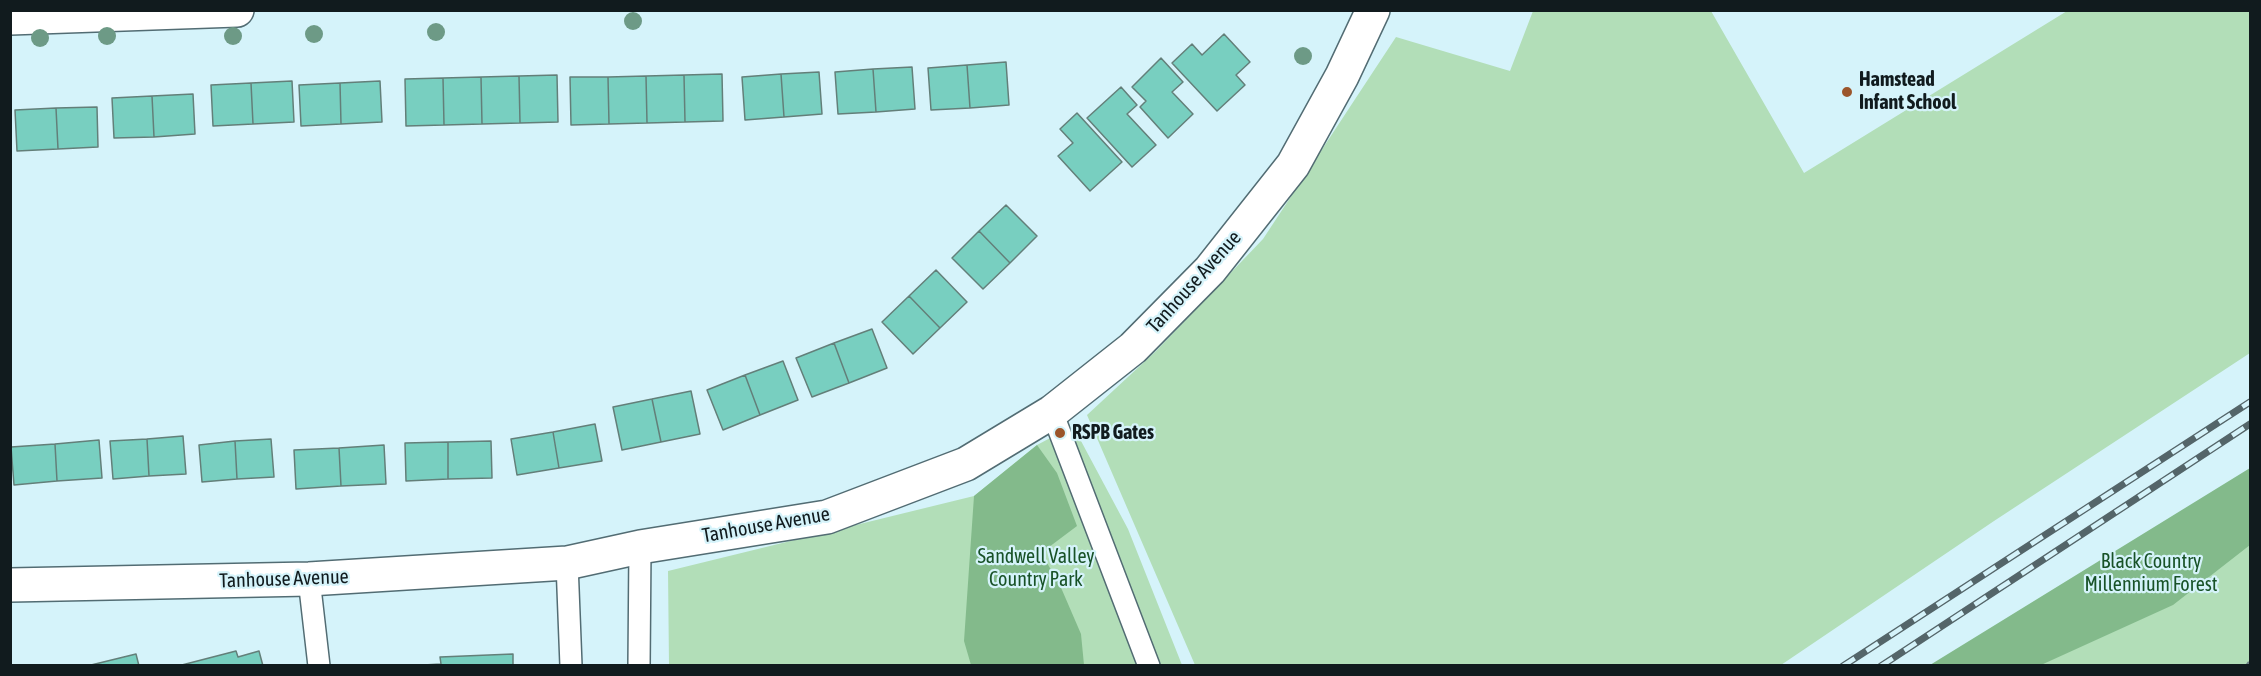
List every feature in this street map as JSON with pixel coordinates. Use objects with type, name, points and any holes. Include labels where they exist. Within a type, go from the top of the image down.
[{"type":"street","points":[[10,18],[237,10]]},
{"type":"street","name":"Tanhouse Avenue","points":[[10,585],[309,579],[567,563],[639,547],[827,517],[966,464],[1052,412],[1133,348],[1216,261],[1293,165],[1342,76],[1373,10]]},
{"type":"lane","points":[[1052,412],[1149,666]]},
{"type":"lane","points":[[639,547],[639,666]]},
{"type":"lane","points":[[567,563],[571,666]]},
{"type":"lane","points":[[309,579],[319,666]]},
{"type":"path","points":[[2247,666],[2250,662]]},
{"type":"green space","points":[[1533,11],[1711,11],[1804,173],[2067,11],[2250,11],[2250,353],[1994,521],[1781,665],[1195,665],[1087,415],[1156,351],[1263,239],[1396,37],[1510,71]]},
{"type":"green space","name":"Sandwell Valley Country Park","points":[[1073,426],[1128,529],[1182,665],[669,665],[668,571],[974,496],[1037,445]]},
{"type":"green space","points":[[1037,445],[1057,473],[1077,526],[1041,553],[1059,583],[1081,634],[1084,665],[971,665],[964,641],[974,496]]},
{"type":"green space","name":"Black Country Millennium Forest","points":[[2250,468],[2250,545],[2173,605],[2041,665],[1930,665]]},
{"type":"green space","name":"Black Country Millennium Forest","points":[[2250,471],[2250,665],[1952,665]]},
{"type":"building","points":[[1224,34],[1250,62],[1236,75],[1245,85],[1217,111],[1172,63],[1192,44],[1202,55]]},
{"type":"building","points":[[1161,58],[1183,82],[1172,92],[1193,114],[1168,138],[1140,107],[1146,101],[1132,87]]},
{"type":"building","points":[[1006,62],[1009,105],[970,108],[967,65]]},
{"type":"building","points":[[967,65],[970,108],[931,110],[928,68]]},
{"type":"building","points":[[912,67],[915,109],[876,112],[873,69]]},
{"type":"building","points":[[873,69],[876,112],[838,114],[835,72]]},
{"type":"building","points":[[819,72],[822,114],[784,117],[781,74]]},
{"type":"building","points":[[722,74],[723,121],[685,122],[684,75]]},
{"type":"building","points":[[781,74],[784,117],[745,120],[742,77]]},
{"type":"building","points":[[557,75],[558,122],[520,123],[519,76]]},
{"type":"building","points":[[684,75],[685,122],[647,123],[646,76]]},
{"type":"building","points":[[519,76],[520,123],[482,124],[481,77]]},
{"type":"building","points":[[646,76],[647,123],[609,124],[608,77]]},
{"type":"building","points":[[481,77],[482,124],[444,125],[443,78]]},
{"type":"building","points":[[570,77],[608,77],[609,124],[571,125]]},
{"type":"building","points":[[443,78],[444,125],[406,126],[405,79]]},
{"type":"building","points":[[292,81],[294,122],[253,124],[251,83]]},
{"type":"building","points":[[380,81],[382,122],[341,124],[340,83]]},
{"type":"building","points":[[251,83],[253,124],[213,126],[211,85]]},
{"type":"building","points":[[340,83],[341,124],[301,126],[299,85]]},
{"type":"building","points":[[1121,87],[1137,105],[1127,114],[1156,145],[1132,167],[1087,118]]},
{"type":"building","points":[[193,94],[195,134],[154,137],[152,96]]},
{"type":"building","points":[[152,96],[154,137],[114,138],[112,98]]},
{"type":"building","points":[[97,107],[98,147],[58,149],[56,108]]},
{"type":"building","points":[[56,108],[58,149],[17,151],[15,110]]},
{"type":"building","points":[[1077,113],[1122,162],[1090,191],[1058,156],[1073,143],[1060,129]]},
{"type":"building","points":[[1006,205],[1037,236],[1010,263],[979,231]]},
{"type":"building","points":[[979,231],[1010,263],[983,289],[952,258]]},
{"type":"building","points":[[936,270],[967,302],[940,328],[909,296]]},
{"type":"building","points":[[909,296],[940,328],[913,354],[882,322]]},
{"type":"building","points":[[872,329],[887,368],[849,383],[834,343]]},
{"type":"building","points":[[834,343],[849,383],[812,397],[796,358]]},
{"type":"building","points":[[783,361],[798,400],[760,415],[745,375]]},
{"type":"building","points":[[745,375],[760,415],[723,430],[707,390]]},
{"type":"building","points":[[691,391],[700,434],[661,442],[652,399]]},
{"type":"building","points":[[652,399],[661,442],[622,450],[613,407]]},
{"type":"building","points":[[595,424],[602,461],[559,468],[553,432]]},
{"type":"building","points":[[553,432],[559,468],[517,475],[511,439]]},
{"type":"building","points":[[183,436],[186,474],[149,476],[147,439]]},
{"type":"building","points":[[147,439],[149,476],[113,479],[110,441]]},
{"type":"building","points":[[271,439],[274,477],[237,479],[235,441]]},
{"type":"building","points":[[99,440],[102,478],[57,481],[55,444]]},
{"type":"building","points":[[235,441],[237,479],[202,482],[199,445]]},
{"type":"building","points":[[491,441],[492,478],[448,479],[448,442]]},
{"type":"building","points":[[448,442],[448,479],[406,481],[405,443]]},
{"type":"building","points":[[55,444],[57,481],[14,485],[11,447]]},
{"type":"building","points":[[384,445],[386,484],[341,486],[339,448]]},
{"type":"building","points":[[339,448],[341,486],[296,489],[294,450]]},
{"type":"building","points":[[236,651],[238,657],[259,651],[263,666],[178,666]]},
{"type":"building","points":[[136,654],[139,666],[87,666]]},
{"type":"building","points":[[513,654],[513,666],[406,666],[441,664],[440,657]]},
{"type":"railway","points":[[1843,666],[2250,402]]},
{"type":"railway","points":[[1881,666],[2250,424]]},
{"type":"place","name":"Hamstead Infant School","points":[[1847,92]]},
{"type":"place","name":"RSPB Gates","points":[[1060,433]]}]
